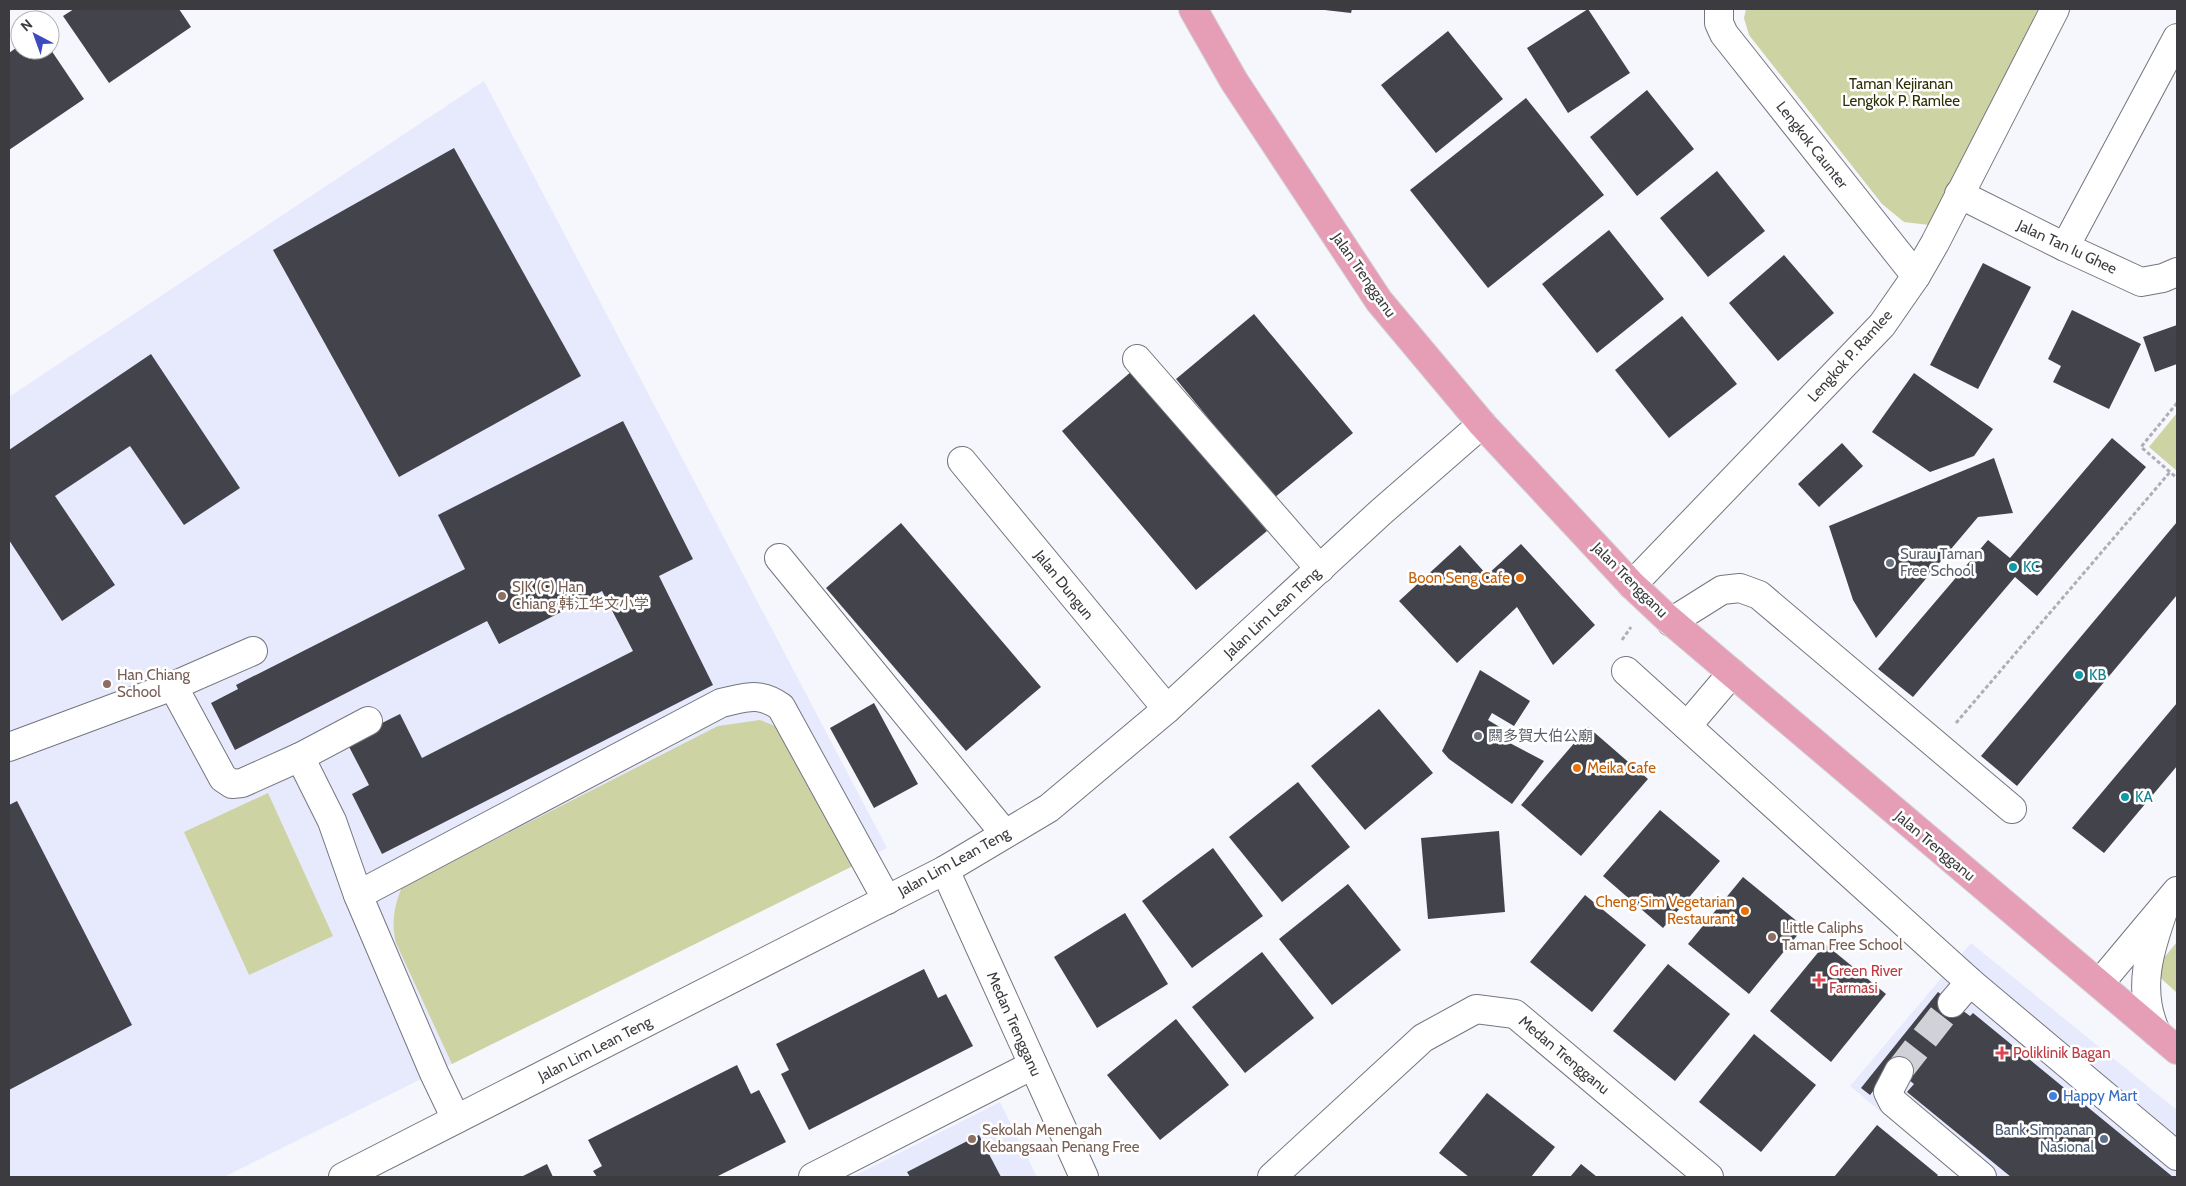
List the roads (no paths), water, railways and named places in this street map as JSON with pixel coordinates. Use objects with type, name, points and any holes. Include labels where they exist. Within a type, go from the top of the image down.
[{"type":"main road","name":"Jalan Trengganu","points":[[1193,9],[1234,81],[1379,302],[1482,424],[1641,593],[1671,622],[2177,1050]]},
{"type":"street","name":"Lengkok Caunter","points":[[1719,9],[1719,23],[1724,34],[1916,276]]},
{"type":"street","name":"Lengkok P. Ramlee","points":[[1641,593],[1882,325],[1916,276],[2055,9]]},
{"type":"street","points":[[2065,247],[2177,38]]},
{"type":"street","name":"Jalan Tan Iu Ghee","points":[[1959,194],[2065,247],[2141,282],[2163,278],[2177,272]]},
{"type":"street","points":[[1137,359],[1320,569]]},
{"type":"street","name":"Jalan Lim Lean Teng","points":[[343,1177],[945,870],[1048,808],[1167,709],[1381,512],[1482,424]]},
{"type":"street","name":"Jalan Dungun","points":[[962,461],[1167,709]]},
{"type":"street","points":[[779,558],[1005,834]]},
{"type":"street","points":[[1671,622],[1722,590],[1740,588],[1759,595],[2012,809]]},
{"type":"street","points":[[9,748],[172,686],[253,651]]},
{"type":"street","points":[[1626,671],[1970,982],[2177,1156]]},
{"type":"street","points":[[1687,726],[1732,673]]},
{"type":"street","points":[[172,686],[223,778],[232,784],[242,783],[300,757],[368,721]]},
{"type":"street","points":[[358,895],[721,703],[755,696],[770,699],[781,707],[887,900]]},
{"type":"street","points":[[300,757],[332,821],[358,895],[434,1073],[456,1119]]},
{"type":"street","name":"Medan Trengganu","points":[[945,870],[1084,1177]]},
{"type":"street","points":[[2100,984],[2171,898]]},
{"type":"street","points":[[2156,1032],[2151,1021],[2145,988],[2146,967],[2171,898]]},
{"type":"street","points":[[1952,1003],[1970,982]]},
{"type":"street","name":"Medan Trengganu","points":[[1272,1177],[1423,1038],[1476,1009],[1515,1014],[1709,1177]]},
{"type":"street","points":[[813,1177],[1033,1064]]},
{"type":"street","points":[[1898,1071],[1888,1092],[1893,1102],[1982,1177]]},
{"type":"tunnel","points":[[1899,1071],[1952,1003]]},
{"type":"place","name":"Surau Taman Free School","points":[[1890,563]]},
{"type":"place","name":"KC","points":[[2013,567]]},
{"type":"place","name":"Boon Seng Cafe","points":[[1520,578]]},
{"type":"place","name":"SJK (C) Han Chiang 韩江华文小学","points":[[502,596]]},
{"type":"place","name":"KB","points":[[2079,675]]},
{"type":"place","name":"Han Chiang School","points":[[107,684]]},
{"type":"place","name":"闗多賀大伯公廟","points":[[1478,736]]},
{"type":"place","name":"Meika Cafe","points":[[1577,768]]},
{"type":"place","name":"KA","points":[[2125,797]]},
{"type":"place","name":"Cheng Sim Vegetarian Restaurant","points":[[1745,911]]},
{"type":"place","name":"Little Caliphs Taman Free School","points":[[1772,937]]},
{"type":"place","name":"Green River Farmasi","points":[[1819,980]]},
{"type":"place","name":"Poliklinik Bagan","points":[[2002,1053]]},
{"type":"place","name":"Happy Mart","points":[[2053,1096]]},
{"type":"place","name":"Sekolah Menengah Kebangsaan Penang Free","points":[[972,1139]]},
{"type":"place","name":"Bank Simpanan Nasional","points":[[2104,1139]]},
{"type":"park label","name":"Taman Kejiranan Lengkok P. Ramlee","points":[[1901,92]]}]
